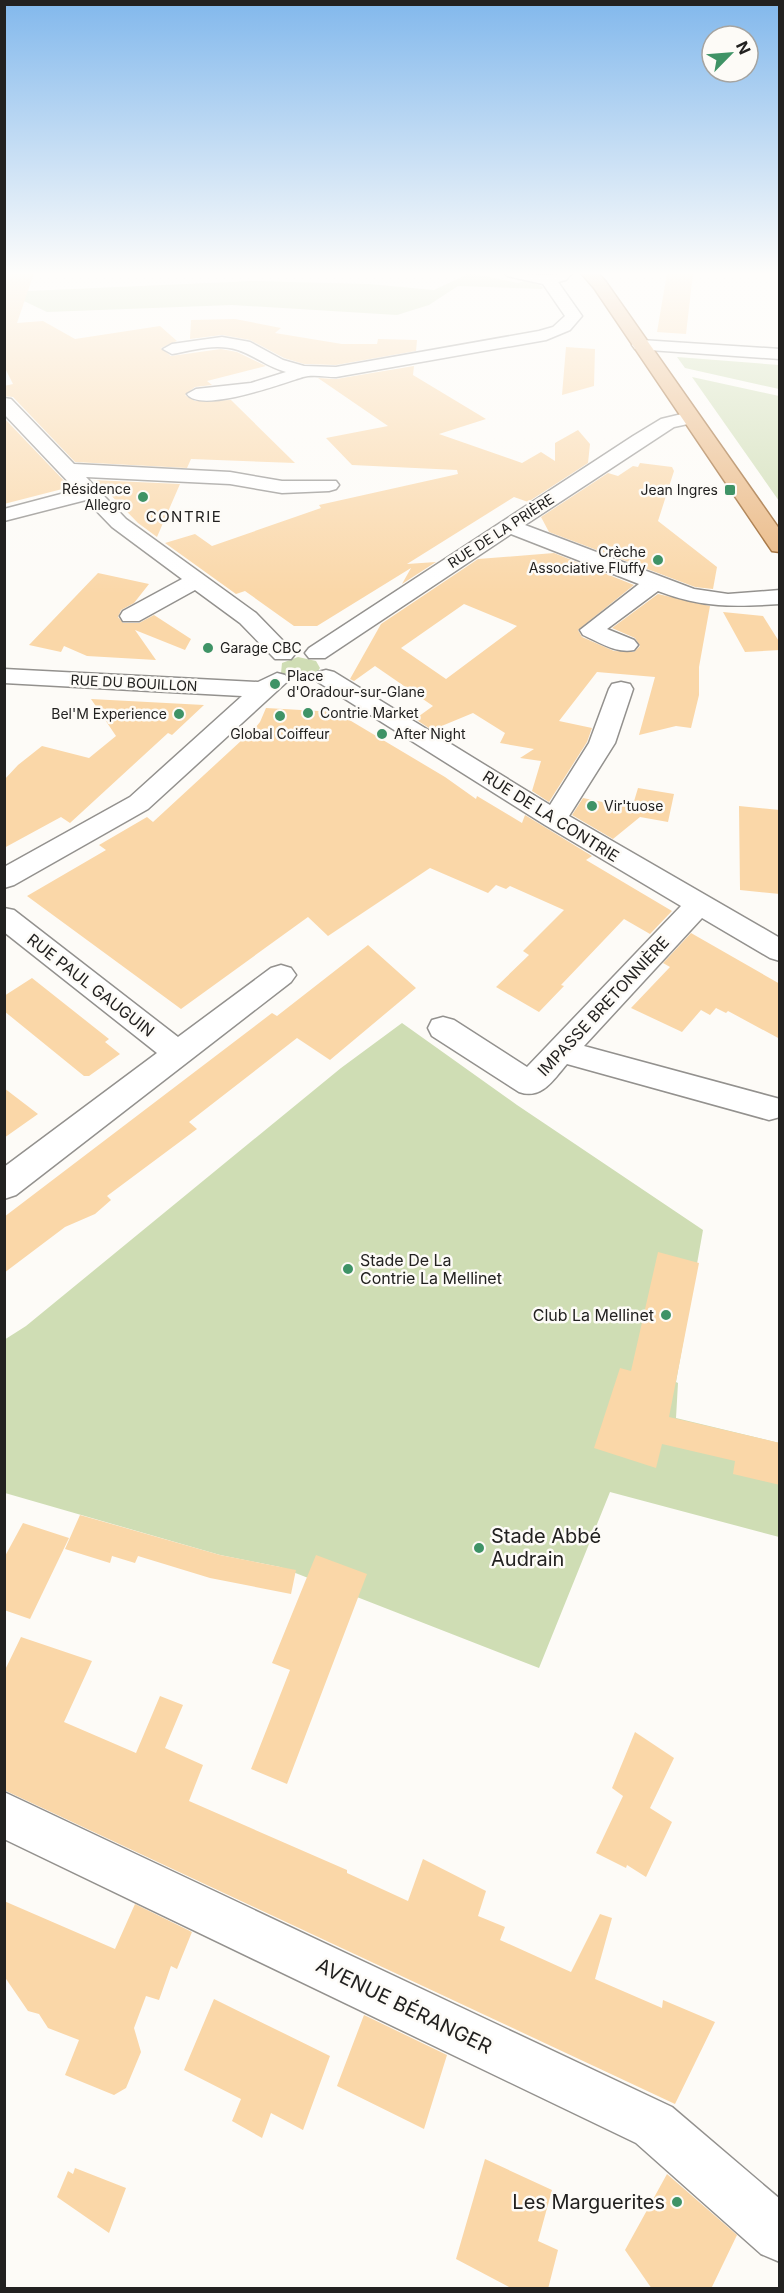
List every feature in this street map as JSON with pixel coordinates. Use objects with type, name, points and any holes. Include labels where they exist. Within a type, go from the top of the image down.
[{"type":"main road","points":[[665,380],[780,546]]},
{"type":"street","points":[[196,394],[221,394],[284,380]]},
{"type":"street","points":[[4,403],[119,524],[248,618],[283,654]]},
{"type":"street","name":"RUE DE LA PRIÈRE","points":[[4,879],[139,802],[298,678],[508,526],[657,429],[690,417]]},
{"type":"street","points":[[66,470],[230,478],[282,488],[329,485]]},
{"type":"street","points":[[4,515],[88,492]]},
{"type":"street","points":[[508,526],[689,595],[728,601],[780,597]]},
{"type":"street","points":[[131,616],[197,580]]},
{"type":"street","points":[[626,645],[591,630],[655,582]]},
{"type":"street","points":[[299,651],[298,678],[270,673],[269,666],[283,654],[299,651]]},
{"type":"street","name":"RUE DU BOUILLON","points":[[4,676],[298,678]]},
{"type":"street","name":"RUE DE LA CONTRIE","points":[[298,678],[554,819],[780,951]]},
{"type":"street","points":[[554,819],[602,742],[621,689]]},
{"type":"street","name":"IMPASSE BRETONNIÈRE","points":[[443,1028],[530,1084],[698,904]]},
{"type":"street","name":"RUE PAUL GAUGUIN","points":[[4,917],[178,1053]]},
{"type":"street","points":[[4,1186],[281,975]]},
{"type":"street","points":[[561,1051],[770,1108]]},
{"type":"street","name":"AVENUE BÉRANGER","points":[[4,1815],[654,2125],[780,2235]]},
{"type":"green space","points":[[694,380],[706,380],[779,396],[779,501]]},
{"type":"green space","points":[[739,380],[779,380],[779,389]]},
{"type":"green space","points":[[298,657],[316,661],[320,668],[317,673],[307,678],[297,679],[281,673],[282,663]]},
{"type":"green space","points":[[402,1023],[517,1105],[703,1230],[676,1382],[678,1383],[676,1418],[779,1443],[779,1537],[610,1492],[539,1668],[280,1567],[220,1555],[5,1493],[4,1340],[26,1326],[341,1068]]},
{"type":"building","points":[[11,380],[211,380],[207,381],[212,385],[195,387],[185,395],[195,401],[231,400],[295,463],[191,459],[187,468],[75,462],[13,397],[4,396],[4,386],[13,384]]},
{"type":"building","points":[[321,380],[421,380],[486,419],[439,434],[522,463],[541,452],[555,461],[555,443],[578,430],[590,444],[588,463],[528,502],[514,497],[407,564],[436,562],[402,584],[411,568],[317,626],[294,626],[245,591],[236,594],[165,543],[195,534],[212,546],[321,508],[319,505],[458,474],[457,470],[352,465],[326,438],[388,426]]},
{"type":"building","points":[[563,380],[594,380],[594,386],[562,395]]},
{"type":"building","points":[[4,418],[70,487],[4,504]]},
{"type":"building","points":[[640,463],[672,467],[674,471],[658,521],[717,567],[713,589],[695,587],[549,532],[541,517],[608,473],[618,476],[633,466],[638,467]]},
{"type":"building","name":"Résidence Allegro","points":[[96,480],[180,484],[157,537],[138,523]]},
{"type":"building","points":[[554,553],[634,585],[578,630],[582,637],[614,651],[634,652],[640,646],[635,638],[612,628],[658,594],[710,606],[699,667],[699,695],[691,728],[676,726],[639,735],[655,677],[597,672],[559,721],[592,728],[587,742],[549,802],[532,791],[541,761],[520,758],[534,749],[500,743],[505,733],[473,713],[432,730],[415,719],[433,706],[375,666],[354,681],[350,679],[381,624],[478,559]],"holes":[[[464,604],[517,626],[446,679],[401,648]]]},
{"type":"building","points":[[98,573],[149,584],[134,603],[121,610],[118,617],[123,623],[139,623],[154,615],[191,639],[185,650],[135,630],[156,660],[87,656],[64,646],[61,652],[29,645]]},
{"type":"building","points":[[723,612],[763,616],[780,643],[780,650],[745,652]]},
{"type":"building","points":[[91,699],[204,705],[172,735],[168,733],[70,823],[61,817],[4,848],[4,780],[18,765],[42,746],[89,758],[116,736]]},
{"type":"building","points":[[266,708],[336,712],[445,777],[476,799],[477,796],[522,823],[525,815],[592,856],[586,860],[672,911],[650,934],[624,919],[561,985],[564,986],[539,1012],[496,987],[529,955],[523,951],[564,910],[510,886],[506,889],[496,885],[488,893],[430,868],[328,936],[308,917],[181,1009],[27,896],[106,850],[99,845],[147,817],[153,822],[255,728]]},
{"type":"building","points":[[638,788],[674,794],[668,822],[640,817],[613,839],[572,815],[583,798],[632,808]]},
{"type":"building","points":[[739,806],[780,810],[780,894],[740,890]]},
{"type":"building","points":[[691,933],[780,984],[780,1039],[728,1011],[726,1013],[716,1008],[710,1015],[701,1010],[682,1032],[631,1008],[670,967],[663,963]]},
{"type":"building","points":[[368,945],[416,988],[330,1060],[297,1038],[189,1122],[197,1129],[107,1196],[111,1200],[95,1214],[65,1227],[4,1273],[4,1217],[272,1013],[277,1016]]},
{"type":"building","points":[[32,978],[109,1039],[105,1042],[120,1054],[89,1076],[84,1076],[4,1011],[4,996]]},
{"type":"building","points":[[4,1088],[38,1114],[4,1138]]},
{"type":"building","name":"Club La Mellinet","points":[[658,1252],[699,1263],[669,1417],[780,1443],[780,1485],[733,1474],[735,1461],[662,1444],[656,1468],[594,1448],[620,1368],[631,1371]]},
{"type":"building","points":[[80,1515],[220,1555],[296,1570],[291,1594],[210,1578],[138,1556],[135,1563],[112,1556],[110,1563],[65,1549]]},
{"type":"building","points":[[23,1523],[69,1538],[30,1619],[4,1610],[4,1558]]},
{"type":"building","points":[[316,1555],[367,1574],[287,1784],[251,1769],[290,1670],[272,1663]]},
{"type":"building","points":[[21,1637],[92,1661],[64,1722],[136,1753],[160,1696],[183,1705],[165,1748],[203,1765],[189,1801],[347,1870],[347,1873],[408,1901],[423,1859],[486,1891],[478,1916],[505,1927],[500,1940],[571,1972],[600,1914],[612,1918],[595,1979],[662,2008],[663,2000],[715,2022],[675,2104],[4,1790],[4,1672]]},
{"type":"building","points":[[635,1732],[674,1758],[650,1808],[672,1822],[646,1877],[627,1865],[626,1868],[596,1853],[623,1796],[612,1788]]},
{"type":"building","points":[[4,1901],[115,1949],[135,1904],[192,1932],[177,1969],[171,1966],[159,2000],[146,1996],[134,2028],[141,2052],[126,2088],[114,2095],[65,2075],[79,2040],[48,2028],[39,2014],[28,2011],[4,1976]]},
{"type":"building","points":[[214,1999],[330,2056],[303,2130],[271,2113],[262,2138],[232,2121],[241,2099],[184,2070]]},
{"type":"building","points":[[364,2015],[447,2055],[424,2129],[337,2086]]},
{"type":"building","points":[[485,2159],[552,2190],[538,2241],[558,2250],[548,2289],[513,2289],[456,2259]]},
{"type":"building","points":[[75,2168],[126,2188],[109,2233],[57,2197],[68,2171],[73,2174]]},
{"type":"building","name":"Les Marguerites","points":[[667,2174],[737,2235],[711,2289],[652,2289],[625,2250]]},
{"type":"place","name":"Jean Ingres","points":[[730,490]]},
{"type":"place","name":"Résidence Allegro","points":[[143,497]]},
{"type":"place","name":"Crèche Associative Fluffy","points":[[658,560]]},
{"type":"place","name":"Garage CBC","points":[[208,648]]},
{"type":"place","name":"Place d'Oradour-sur-Glane","points":[[275,684]]},
{"type":"place","name":"Contrie Market","points":[[308,713]]},
{"type":"place","name":"Bel'M Experience","points":[[179,714]]},
{"type":"place","name":"Global Coiffeur","points":[[280,716]]},
{"type":"place","name":"After Night","points":[[382,734]]},
{"type":"place","name":"Vir'tuose","points":[[592,806]]},
{"type":"place","name":"Stade De La Contrie La Mellinet","points":[[348,1269]]},
{"type":"place","name":"Club La Mellinet","points":[[666,1315]]},
{"type":"place","name":"Stade Abbé Audrain","points":[[479,1548]]},
{"type":"place","name":"Les Marguerites","points":[[677,2202]]},
{"type":"district","name":"CONTRIE","points":[[184,517]]}]
